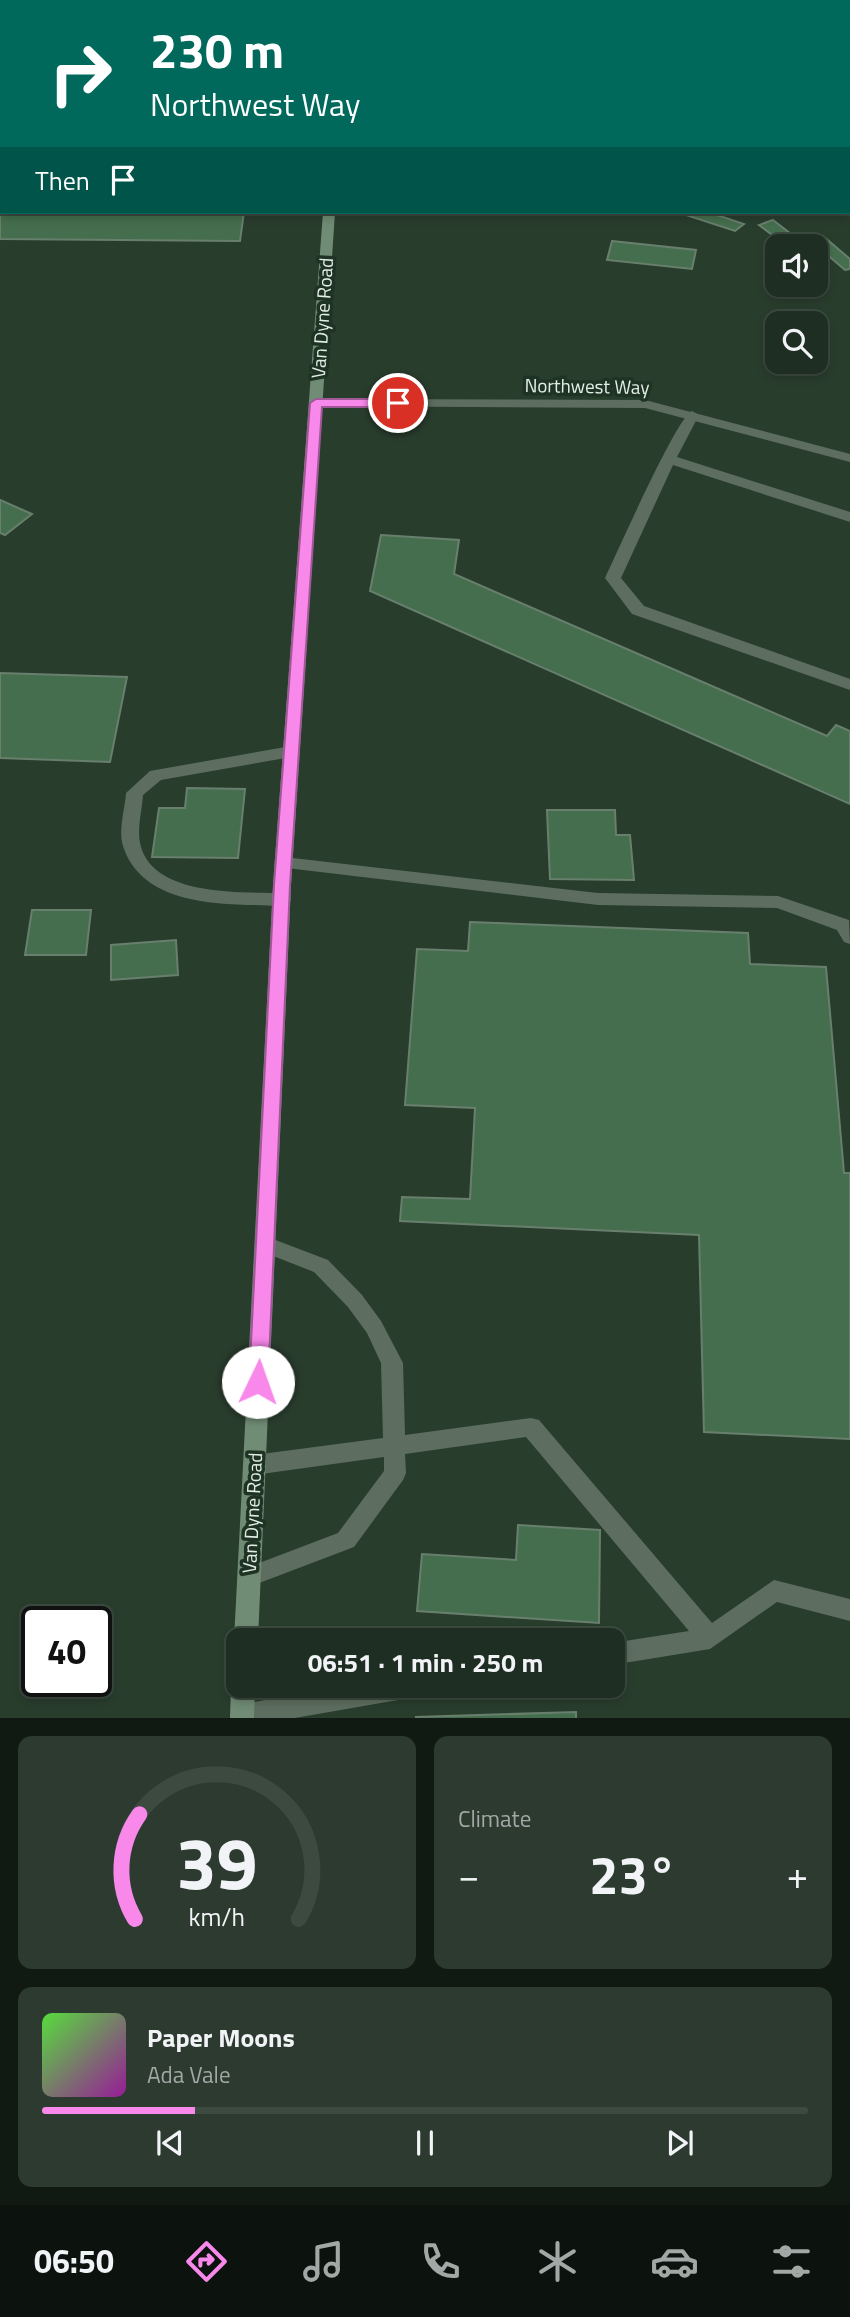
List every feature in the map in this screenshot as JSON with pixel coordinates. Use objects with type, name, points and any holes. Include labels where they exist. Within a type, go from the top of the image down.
[{"type":"street","name":"Van Dyne Road","points":[[247,1628],[284,863],[329,214]]},
{"type":"street","name":"Northwest Way","points":[[316,403],[645,404],[850,458]]},
{"type":"street","points":[[692,415],[613,578],[638,610],[850,685]]},
{"type":"street","points":[[669,459],[850,517]]},
{"type":"street","points":[[282,899],[208,897],[164,884],[142,866],[131,845],[135,793],[156,775],[291,752]]},
{"type":"street","points":[[284,863],[598,899],[778,902],[843,925],[850,937]]},
{"type":"street","points":[[249,1577],[346,1540],[395,1473],[392,1363],[374,1327],[355,1301],[321,1266],[265,1244]]},
{"type":"street","points":[[254,1465],[531,1427],[710,1638]]},
{"type":"street","points":[[625,1652],[710,1638],[774,1591],[850,1610]]},
{"type":"street","points":[[243,1698],[242,1716],[346,1698]]},
{"type":"building","points":[[0,214],[244,214],[240,241],[0,239]]},
{"type":"building","points":[[683,214],[714,214],[744,224],[735,231]]},
{"type":"building","points":[[773,220],[791,234],[771,234],[759,225]]},
{"type":"building","points":[[828,240],[850,259],[850,269],[845,270],[828,255]]},
{"type":"building","points":[[612,241],[696,250],[692,269],[607,260]]},
{"type":"building","points":[[0,500],[32,514],[5,535],[0,533]]},
{"type":"building","points":[[381,535],[459,540],[454,574],[827,736],[836,725],[850,731],[850,804],[370,591]]},
{"type":"building","points":[[0,673],[127,677],[110,762],[0,758]]},
{"type":"building","points":[[187,788],[245,789],[238,858],[152,857],[159,808],[185,808]]},
{"type":"building","points":[[547,810],[615,810],[616,835],[630,835],[634,880],[550,879]]},
{"type":"building","points":[[32,910],[91,910],[86,955],[25,955]]},
{"type":"building","points":[[470,922],[748,933],[750,964],[826,967],[844,1173],[850,1173],[850,1439],[704,1432],[699,1235],[400,1221],[402,1197],[470,1199],[475,1108],[405,1105],[417,949],[468,951]]},
{"type":"building","points":[[176,940],[178,975],[111,980],[111,945]]},
{"type":"building","points":[[518,1525],[600,1530],[599,1623],[417,1611],[422,1554],[516,1560]]},
{"type":"building","points":[[576,1712],[576,1718],[416,1717]]},
{"type":"route","points":[[258,1382],[282,885],[316,403],[398,403]]}]
